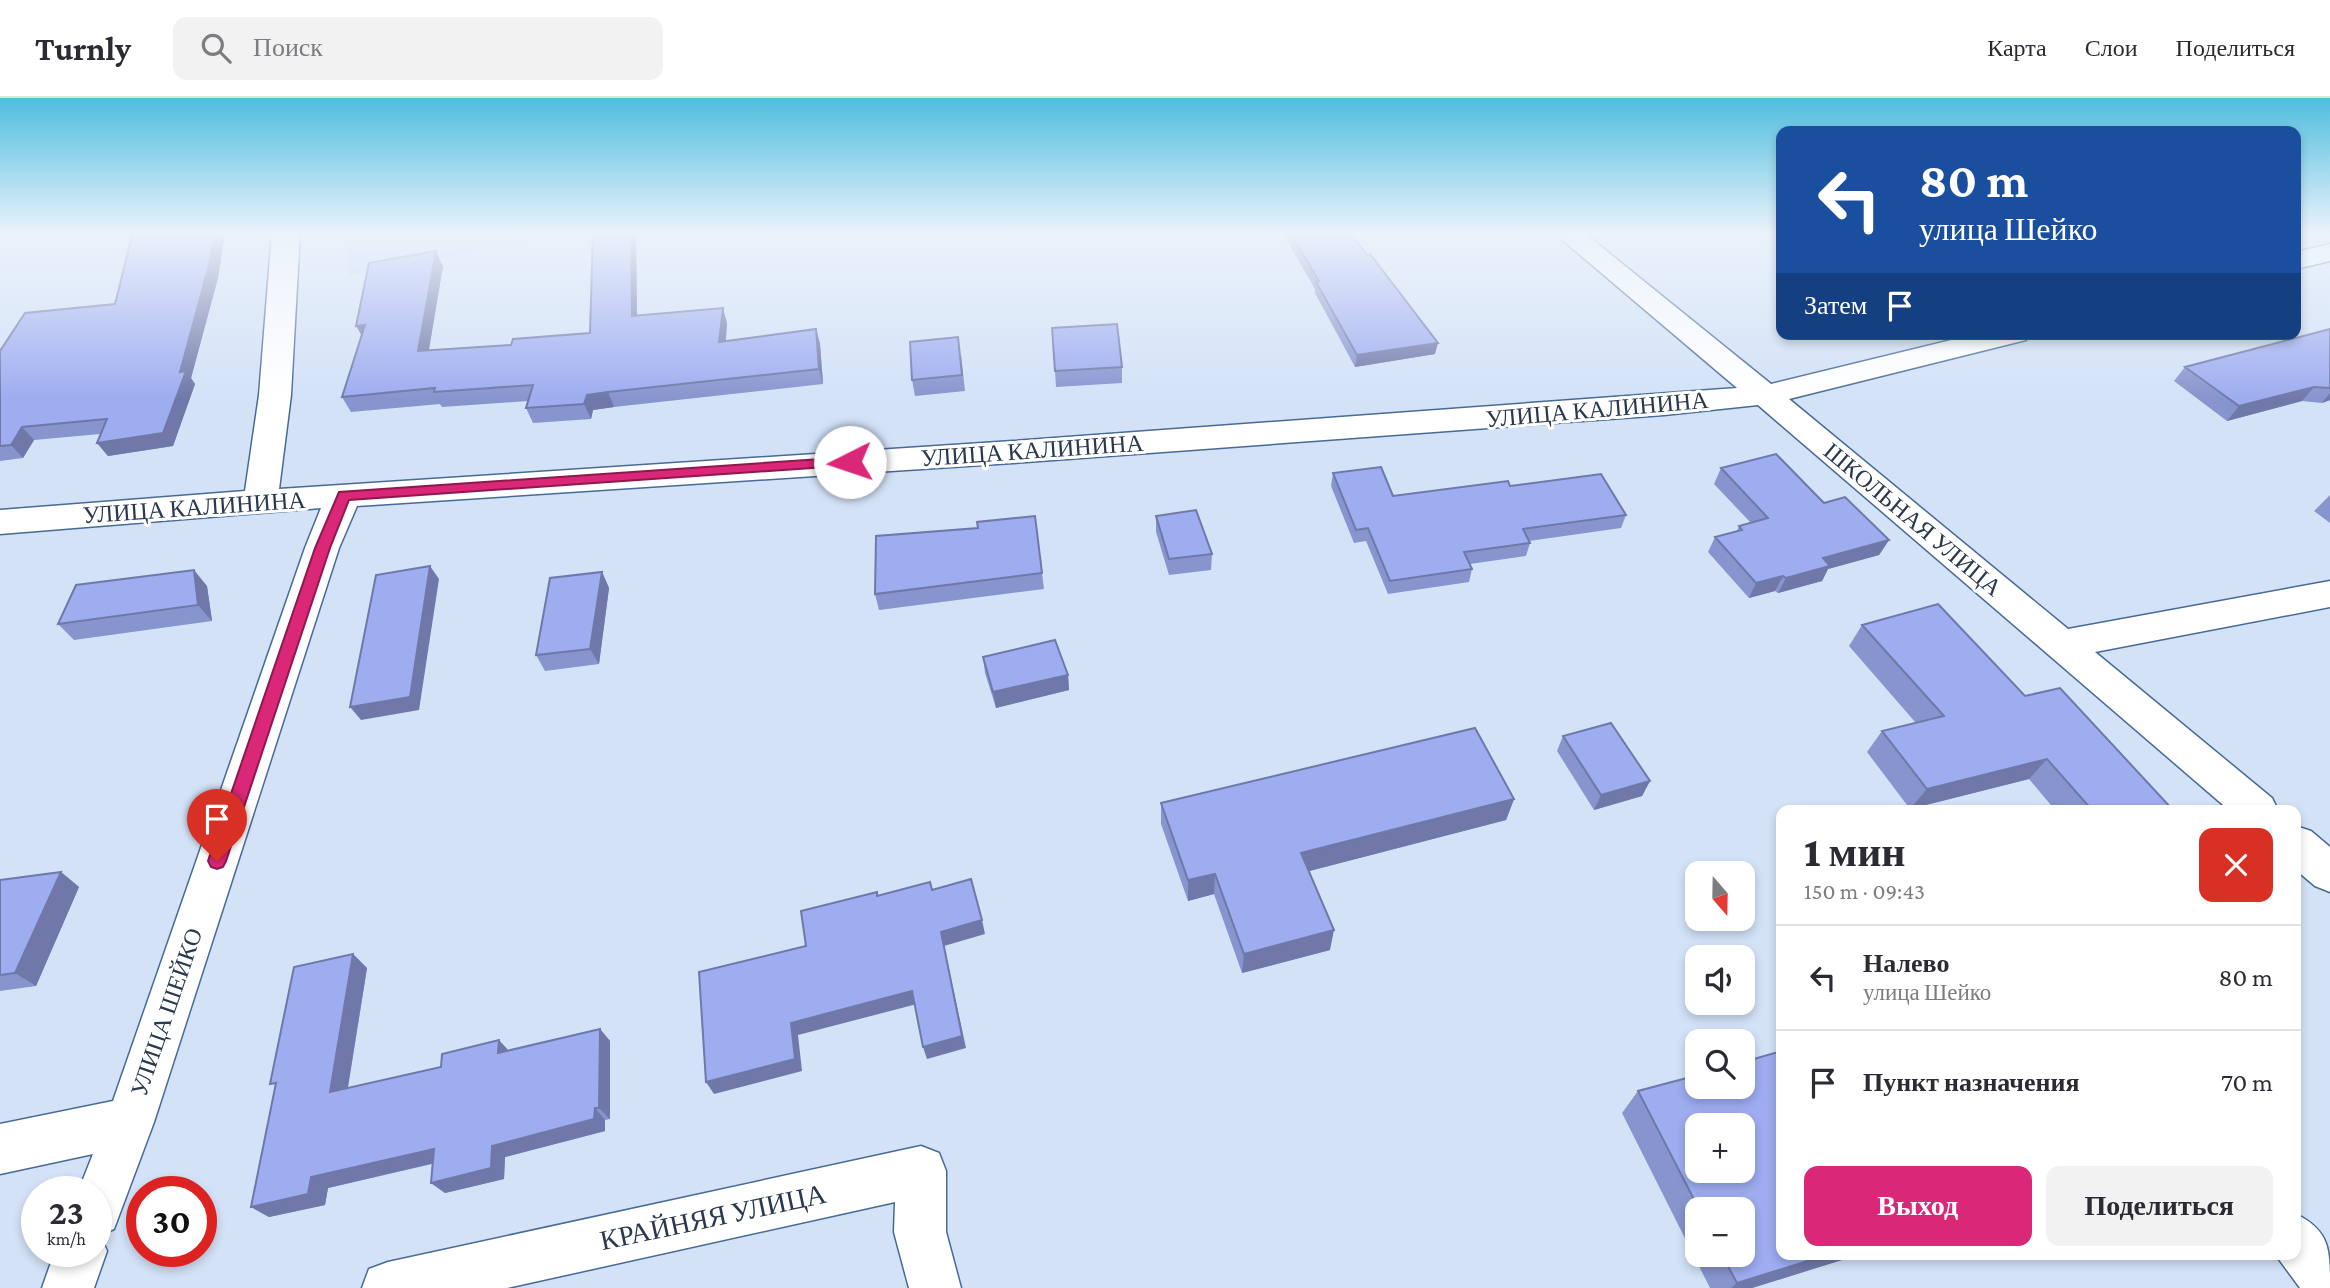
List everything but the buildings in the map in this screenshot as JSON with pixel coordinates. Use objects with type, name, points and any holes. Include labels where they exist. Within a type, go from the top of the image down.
[{"type":"street","points":[[261,501],[275,395],[282,288]]},
{"type":"street","name":"ШКОЛЬНАЯ УЛИЦА","points":[[1634,288],[1765,394],[2251,805]]},
{"type":"street","name":"УЛИЦА КАЛИНИНА","points":[[0,522],[344,495],[1094,446],[1664,405],[1765,394],[1990,340]]},
{"type":"street","name":"УЛИЦА ШЕЙКО","points":[[109,1176],[130,1122],[322,548],[344,495]]},
{"type":"street","points":[[2061,644],[2330,594]]},
{"type":"street","points":[[2301,848],[2330,873]]},
{"type":"street","points":[[0,1149],[130,1122]]},
{"type":"street","name":"КРАЙНЯЯ УЛИЦА","points":[[388,1288],[921,1171],[920,1233],[935,1288]]},
{"type":"street","points":[[2301,1246],[2322,1272],[2330,1269]]},
{"type":"street","points":[[68,1288],[75,1267]]},
{"type":"route","points":[[217,861],[322,548],[344,495],[850,462]]}]
